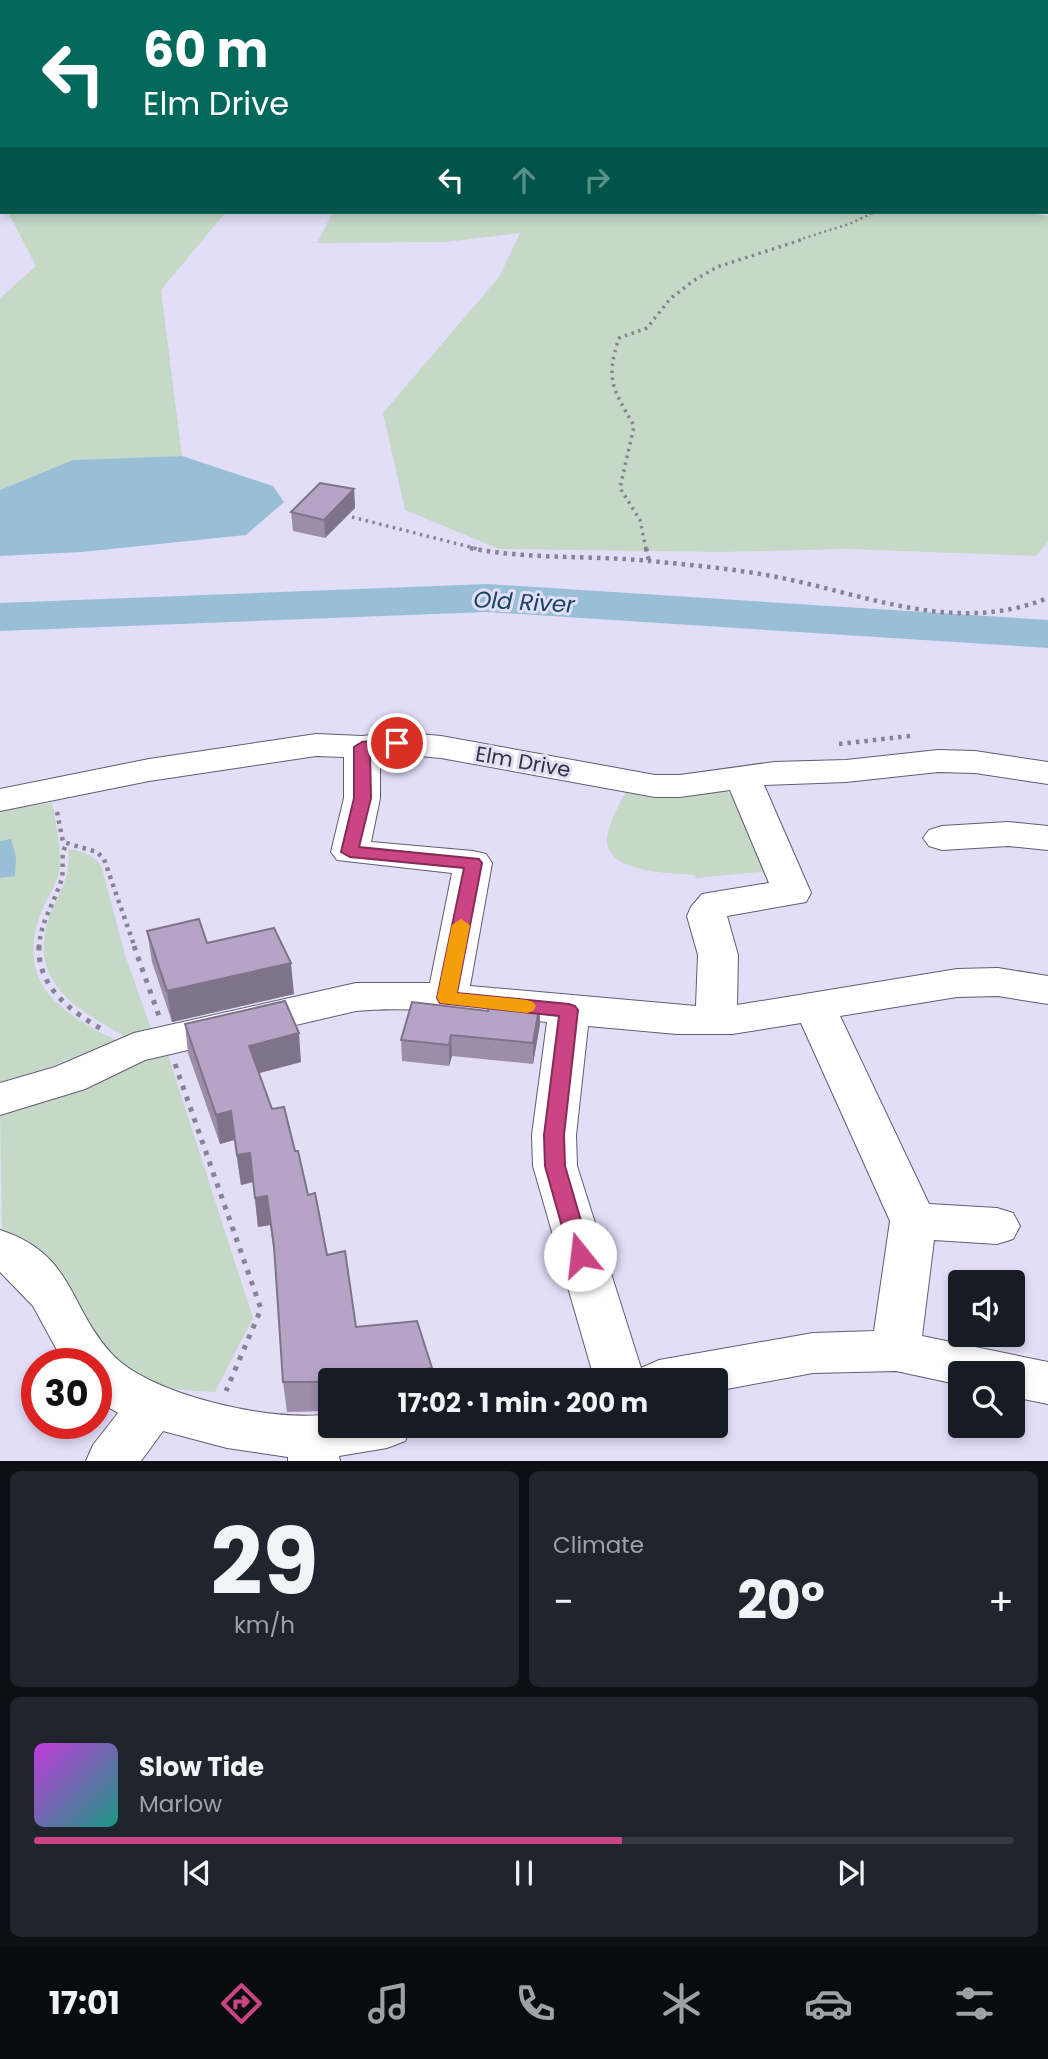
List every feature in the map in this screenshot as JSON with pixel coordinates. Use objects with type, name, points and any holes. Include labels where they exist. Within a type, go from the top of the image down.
[{"type":"street","name":"Elm Drive","points":[[0,800],[149,770],[239,759],[316,745],[362,747],[417,744],[655,786],[774,773],[846,771],[947,761],[1048,773]]},
{"type":"street","points":[[362,747],[362,798],[350,852],[473,863],[447,998]]},
{"type":"street","points":[[716,1020],[718,955],[707,916],[710,907],[716,903],[792,893],[743,778]]},
{"type":"street","points":[[942,838],[1008,834],[1048,838]]},
{"type":"street","points":[[0,1099],[70,1078],[143,1047],[356,997],[376,995],[447,998],[677,1020],[732,1020],[957,984],[998,982],[1048,990]]},
{"type":"street","points":[[814,1006],[913,1221],[896,1351]]},
{"type":"street","points":[[569,1010],[554,1135],[555,1166],[616,1368]]},
{"type":"street","points":[[913,1221],[997,1226]]},
{"type":"street","points":[[0,1248],[36,1276],[54,1298],[79,1348]]},
{"type":"street","points":[[728,1368],[813,1353],[896,1351],[948,1362]]},
{"type":"street","points":[[1025,1378],[1048,1383]]},
{"type":"street","points":[[112,1383],[124,1393],[151,1408],[313,1450],[350,1438]]},
{"type":"street","points":[[111,1461],[151,1408]]},
{"type":"path","points":[[649,561],[640,520],[620,488],[634,426],[611,386],[611,363],[619,338],[647,328],[651,318],[690,281],[739,257],[849,226],[871,214]]},
{"type":"path","points":[[352,517],[434,540],[500,554],[649,561],[776,577],[907,608],[975,615],[1048,598]]},
{"type":"path","points":[[54,790],[62,842],[97,852],[104,859],[143,1047],[261,1309],[212,1422]]},
{"type":"path","points":[[66,845],[62,851],[65,867],[63,876],[43,920],[40,934],[43,976],[66,1008],[121,1041],[143,1047]]},
{"type":"green space","points":[[9,214],[224,214],[161,290],[182,456],[73,460],[0,490],[0,298],[36,266]]},
{"type":"green space","points":[[332,214],[1048,216],[1048,542],[1036,556],[847,549],[722,552],[499,549],[405,510],[383,413],[499,277],[520,233],[446,242],[317,243]]},
{"type":"green space","points":[[627,789],[724,790],[736,798],[768,871],[696,878],[695,875],[642,869],[617,859],[609,850],[607,839],[612,820]]},
{"type":"green space","points":[[52,803],[60,866],[34,937],[34,959],[39,977],[48,993],[61,1006],[77,1019],[116,1040],[33,1074],[0,1082],[0,811]]},
{"type":"green space","points":[[68,849],[92,857],[102,868],[126,958],[152,1031],[128,1038],[74,1004],[49,974],[44,956],[45,934],[67,873]]},
{"type":"green space","points":[[168,1055],[253,1318],[215,1392],[174,1389],[127,1373],[112,1360],[112,1348],[102,1347],[72,1292],[57,1273],[2,1230],[0,1110],[131,1062]]},
{"type":"water","points":[[182,456],[273,486],[284,502],[246,535],[82,552],[0,556],[0,490],[73,460]]},
{"type":"water","points":[[11,839],[16,857],[15,876],[0,878],[0,841]]},
{"type":"building","points":[[320,483],[354,489],[324,520],[291,512]]},
{"type":"building","points":[[199,919],[207,943],[274,928],[291,963],[167,991],[147,931]]},
{"type":"building","points":[[491,998],[540,1003],[533,1043],[451,1035],[449,1045],[401,1040],[412,1002],[488,1011]]},
{"type":"building","points":[[285,1001],[299,1033],[249,1046],[272,1109],[284,1107],[308,1195],[315,1193],[327,1255],[345,1251],[356,1327],[417,1321],[432,1368],[318,1368],[318,1382],[283,1382],[274,1246],[267,1196],[255,1198],[250,1153],[237,1155],[231,1111],[216,1115],[185,1024]]},
{"type":"waterway","name":"Old River","points":[[0,617],[487,598],[1048,634]]},
{"type":"slow traffic","points":[[461,925],[447,998],[527,1006]]},
{"type":"route","points":[[397,743],[362,747],[362,798],[350,852],[473,863],[447,998],[569,1010],[554,1135],[555,1166],[580,1255]]}]
